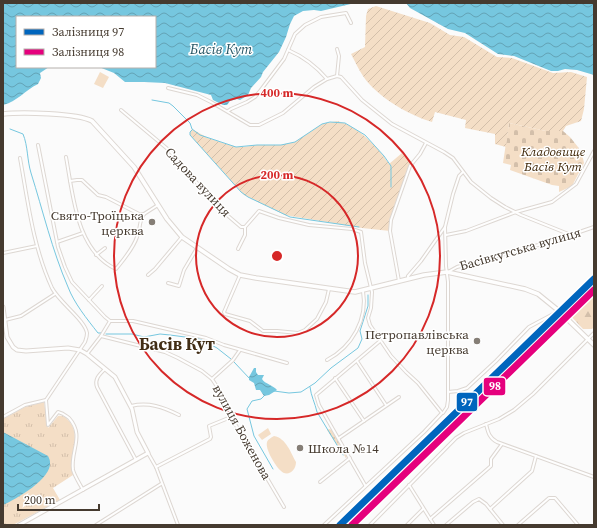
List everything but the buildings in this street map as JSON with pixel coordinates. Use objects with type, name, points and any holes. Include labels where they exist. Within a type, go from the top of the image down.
[{"type":"main road","name":"Басівкутська вулиця","points":[[3,114],[19,113],[72,116],[86,118],[92,122],[134,167],[167,219],[182,237],[221,265],[240,275],[356,292],[408,279],[447,272],[532,292],[544,298],[560,311],[594,345]]},
{"type":"street","points":[[228,112],[254,97],[265,85],[284,59],[295,34],[305,25],[315,19],[346,13],[350,23]]},
{"type":"street","points":[[337,49],[339,56],[337,76]]},
{"type":"street","points":[[288,50],[302,56],[327,78]]},
{"type":"street","points":[[168,88],[197,94],[250,125],[259,125],[283,113],[327,78],[337,76],[341,77],[376,113],[398,128],[449,155],[460,165],[463,172],[480,191],[505,207],[571,235]]},
{"type":"street","name":"Садова вулиця","points":[[121,110],[170,151],[220,209],[241,226],[245,227]]},
{"type":"street","points":[[399,281],[390,230],[391,220],[410,166],[420,154],[426,143]]},
{"type":"street","points":[[38,145],[57,242],[68,276],[105,317],[110,321],[133,321],[206,338],[240,350],[287,363]]},
{"type":"street","points":[[446,235],[466,231],[516,212],[548,204],[576,184],[594,151]]},
{"type":"street","points":[[66,157],[70,181],[83,233],[96,255],[116,269],[127,255],[138,236],[139,224],[144,214],[158,205]]},
{"type":"street","points":[[20,158],[37,246],[43,266],[55,294],[86,330],[87,338],[46,400],[48,425],[58,412],[60,412],[65,414],[76,430],[77,437],[73,468],[75,476],[83,490]]},
{"type":"street","points":[[324,525],[424,432],[445,411],[448,404],[447,272],[445,227],[453,194],[459,176],[463,172]]},
{"type":"street","points":[[70,181],[80,180],[87,184],[98,195],[112,200],[139,214],[144,214]]},
{"type":"street","points":[[238,249],[245,236],[245,227],[259,211],[309,225],[358,230],[362,236],[365,263],[371,289],[371,308],[368,321],[391,356],[422,387],[442,413]]},
{"type":"street","points":[[408,279],[408,276],[421,261],[445,227]]},
{"type":"street","name":"Басівкутська вулиця","points":[[447,272],[457,267],[546,243],[594,227]]},
{"type":"street","points":[[57,242],[83,233]]},
{"type":"street","points":[[148,275],[155,269],[182,237]]},
{"type":"street","points":[[3,253],[37,246]]},
{"type":"street","points":[[96,255],[105,248]]},
{"type":"street","points":[[168,283],[179,286],[184,270],[197,248]]},
{"type":"street","points":[[240,275],[224,312],[225,314],[250,321],[263,331],[277,331],[294,334],[305,330],[317,319],[326,302],[329,289]]},
{"type":"street","points":[[89,300],[102,286]]},
{"type":"street","points":[[327,360],[345,347],[355,335],[364,306],[363,291]]},
{"type":"street","points":[[4,320],[21,316],[55,294]]},
{"type":"street","points":[[3,307],[7,337],[13,347],[17,350],[26,351],[68,348],[80,350],[115,377],[131,406],[137,432],[156,467],[161,484],[178,525]]},
{"type":"street","points":[[448,392],[467,388],[529,327],[560,311]]},
{"type":"street","points":[[87,354],[110,321]]},
{"type":"street","points":[[370,525],[456,438],[464,433],[499,419],[514,410],[533,394],[594,333]]},
{"type":"street","name":"вулиця Боженова","points":[[101,336],[165,352],[202,371],[212,379],[225,399],[231,417],[284,507]]},
{"type":"street","points":[[366,485],[319,405],[316,395],[380,341]]},
{"type":"street","points":[[212,379],[240,350]]},
{"type":"street","points":[[356,361],[386,405]]},
{"type":"street","points":[[105,369],[96,380],[97,387],[136,460]]},
{"type":"street","points":[[336,378],[364,421]]},
{"type":"street","points":[[339,439],[399,397]]},
{"type":"street","points":[[3,417],[25,405],[46,400]]},
{"type":"street","points":[[131,406],[147,404],[157,405],[179,415]]},
{"type":"street","points":[[156,467],[210,439],[211,437],[208,426],[231,417]]},
{"type":"street","points":[[486,424],[492,439],[502,444],[594,477]]},
{"type":"street","points":[[430,519],[491,466],[491,459],[502,444]]},
{"type":"street","points":[[19,525],[148,453]]},
{"type":"street","points":[[490,509],[532,471],[536,456]]},
{"type":"street","points":[[320,482],[350,458]]},
{"type":"street","points":[[96,525],[161,484]]},
{"type":"street","points":[[409,485],[434,525]]},
{"type":"street","points":[[518,525],[552,497],[556,498],[578,525]]},
{"type":"street","points":[[446,525],[473,502],[479,499],[490,509],[503,525]]},
{"type":"street","points":[[407,525],[423,509]]},
{"type":"green space","points":[[376,6],[430,23],[450,35],[464,37],[497,57],[512,58],[553,73],[571,72],[587,77],[584,109],[581,121],[566,126],[563,131],[546,131],[509,123],[506,147],[495,144],[495,134],[465,128],[466,120],[435,112],[432,122],[404,110],[385,98],[369,84],[361,73],[351,54],[365,47],[366,16],[368,9]]},
{"type":"green space","points":[[100,72],[109,77],[103,88],[94,84]]},
{"type":"green space","points":[[337,121],[360,132],[373,144],[389,164],[402,153],[413,163],[410,166],[391,217],[390,231],[362,228],[285,215],[244,195],[190,135],[192,129],[208,138],[236,147],[281,145],[295,142],[322,124]]},
{"type":"green space","name":"Кладовище Басів Кут","points":[[509,123],[546,131],[563,131],[570,137],[582,154],[584,163],[572,186],[559,192],[559,186],[552,185],[510,170],[511,165],[503,163]]},
{"type":"green space","points":[[594,291],[594,327],[592,329],[583,329],[569,314]]},
{"type":"green space","points":[[44,402],[48,428],[58,416],[63,416],[73,427],[75,440],[72,468],[73,475],[53,488],[60,500],[13,525],[3,525],[3,419],[25,407]]},
{"type":"green space","points":[[268,428],[271,434],[262,440],[258,435]]},
{"type":"green space","points":[[327,430],[332,430],[347,456],[346,458]]},
{"type":"green space","points":[[274,436],[282,440],[290,450],[296,462],[293,471],[288,473],[283,472],[273,461],[269,453],[267,442]]},
{"type":"water","name":"Басів Кут","points":[[3,3],[355,3],[321,11],[303,11],[294,16],[279,52],[251,88],[248,95],[240,100],[237,99],[230,101],[227,105],[223,105],[213,100],[211,95],[165,83],[125,82],[114,73],[102,68],[156,68],[156,16],[16,16],[16,68],[48,68],[40,73],[41,78],[38,84],[17,99],[3,105]]},
{"type":"water","points":[[406,3],[594,3],[594,75],[577,70],[565,69],[551,71],[514,56],[498,54],[465,33],[448,29],[410,8]]},
{"type":"water","points":[[254,368],[256,368],[258,375],[264,375],[262,379],[263,381],[277,390],[264,396],[260,390],[256,390],[254,383],[249,380]]},
{"type":"water","points":[[3,432],[48,456],[50,462],[49,468],[45,475],[32,488],[3,505]]},
{"type":"waterway","points":[[152,100],[169,103],[190,123],[192,129],[200,135],[236,147],[281,145],[295,142],[322,124],[330,122],[345,123],[365,135],[384,156],[391,166],[391,187]]},
{"type":"waterway","points":[[10,129],[23,134],[30,168],[62,273],[77,305],[98,333],[101,333]]},
{"type":"waterway","points":[[192,130],[190,135],[241,192],[248,197],[290,217],[359,227]]},
{"type":"waterway","points":[[274,391],[289,393],[301,392],[315,383],[331,368],[358,348],[362,339],[360,331],[368,306],[368,295]]},
{"type":"waterway","points":[[106,334],[132,334],[144,337],[160,334],[200,339],[217,348],[231,359]]},
{"type":"waterway","points":[[234,362],[250,379]]},
{"type":"waterway","points":[[310,387],[317,412],[343,455]]},
{"type":"waterway","points":[[264,396],[261,399],[252,401],[247,409],[254,436],[273,469]]},
{"type":"railway","points":[[343,525],[560,317],[594,282]]},
{"type":"rail line","name":"97","points":[[340,525],[594,279]]},
{"type":"rail line","name":"98","points":[[352,525],[594,290]]},
{"type":"place","name":"Свято-Троїцька церква","points":[[152,222]]},
{"type":"place","name":"Петропавлівська церква","points":[[477,341]]},
{"type":"place","name":"Школа №14","points":[[300,448]]},
{"type":"district","name":"Басів Кут","points":[[177,344]]}]
